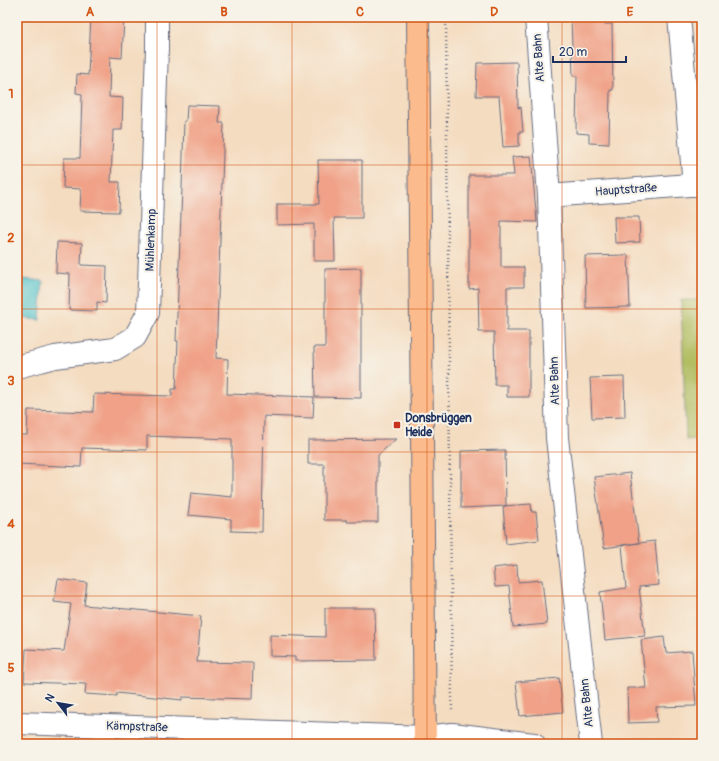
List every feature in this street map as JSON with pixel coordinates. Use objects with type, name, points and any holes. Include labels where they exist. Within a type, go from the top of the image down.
[{"type":"main road","points":[[418,17],[425,741]]},
{"type":"street","name":"Mühlenkamp","points":[[17,367],[55,357],[115,349],[135,337],[148,313],[157,49],[156,17]]},
{"type":"street","name":"Alte Bahn","points":[[536,17],[549,196],[557,438],[591,744]]},
{"type":"street","points":[[679,17],[698,184]]},
{"type":"street","name":"Hauptstraße","points":[[549,196],[698,184]]},
{"type":"street","name":"Kämpstraße","points":[[17,723],[425,741],[452,734],[534,744]]},
{"type":"path","points":[[446,17],[452,734]]},
{"type":"green space","points":[[681,300],[702,300],[702,438],[686,440]]},
{"type":"water","points":[[23,279],[43,281],[40,320],[20,318]]},
{"type":"building","points":[[91,17],[124,17],[122,58],[110,57],[109,97],[123,98],[122,130],[113,130],[111,182],[120,182],[119,212],[80,211],[81,189],[63,188],[64,158],[80,158],[82,94],[76,93],[77,74],[88,75]]},
{"type":"building","points":[[571,17],[604,17],[604,24],[612,24],[613,90],[610,90],[609,144],[589,143],[589,134],[576,133],[577,76],[573,76]]},
{"type":"building","points":[[517,62],[518,108],[521,107],[523,132],[519,132],[519,146],[503,147],[499,96],[476,96],[477,63]]},
{"type":"building","points":[[187,105],[220,106],[219,123],[224,123],[216,358],[228,359],[227,394],[314,397],[313,418],[264,416],[262,532],[231,531],[231,519],[188,515],[191,493],[232,497],[232,439],[147,436],[147,450],[82,448],[81,467],[17,464],[17,435],[27,435],[28,410],[93,412],[94,394],[172,396],[172,389],[176,389],[178,341],[176,341],[184,121],[186,121]]},
{"type":"building","points":[[531,156],[537,222],[501,221],[501,267],[524,267],[524,287],[507,287],[507,331],[529,331],[529,397],[507,397],[507,385],[495,385],[494,332],[479,332],[478,288],[469,289],[469,175],[514,175],[512,157]]},
{"type":"building","points":[[318,160],[362,160],[362,218],[334,218],[335,261],[314,261],[314,224],[277,225],[277,204],[319,204]]},
{"type":"building","points":[[614,217],[639,217],[640,242],[615,243]]},
{"type":"building","points":[[57,242],[82,243],[81,265],[107,266],[106,303],[97,302],[97,311],[69,310],[70,274],[56,273]]},
{"type":"building","points":[[628,255],[630,307],[586,308],[585,256]]},
{"type":"building","points":[[361,268],[361,398],[315,397],[314,347],[325,347],[325,269]]},
{"type":"building","points":[[624,377],[625,417],[592,418],[590,378]]},
{"type":"building","points":[[396,439],[378,455],[378,522],[324,520],[324,464],[308,464],[308,440]]},
{"type":"building","points":[[505,450],[506,506],[461,508],[461,451]]},
{"type":"building","points":[[630,473],[639,543],[604,548],[594,477]]},
{"type":"building","points":[[531,504],[532,512],[536,512],[539,540],[506,544],[503,506]]},
{"type":"building","points":[[655,541],[659,585],[639,587],[645,636],[605,640],[600,592],[626,588],[622,545]]},
{"type":"building","points":[[517,565],[518,582],[542,580],[547,624],[513,627],[509,586],[495,587],[493,568]]},
{"type":"building","points":[[58,579],[87,583],[84,605],[201,616],[197,662],[253,663],[252,699],[182,697],[182,700],[117,693],[117,696],[85,694],[86,684],[24,682],[26,649],[64,651],[71,604],[54,602]]},
{"type":"building","points":[[325,608],[375,608],[376,660],[295,661],[295,657],[270,656],[270,635],[325,637]]},
{"type":"building","points":[[664,637],[666,653],[692,651],[696,706],[656,707],[657,722],[628,723],[627,688],[646,688],[641,640]]},
{"type":"building","points":[[559,678],[563,712],[520,716],[516,682]]},
{"type":"place","name":"Donsbrüggen Heide","points":[[397,425]]}]
